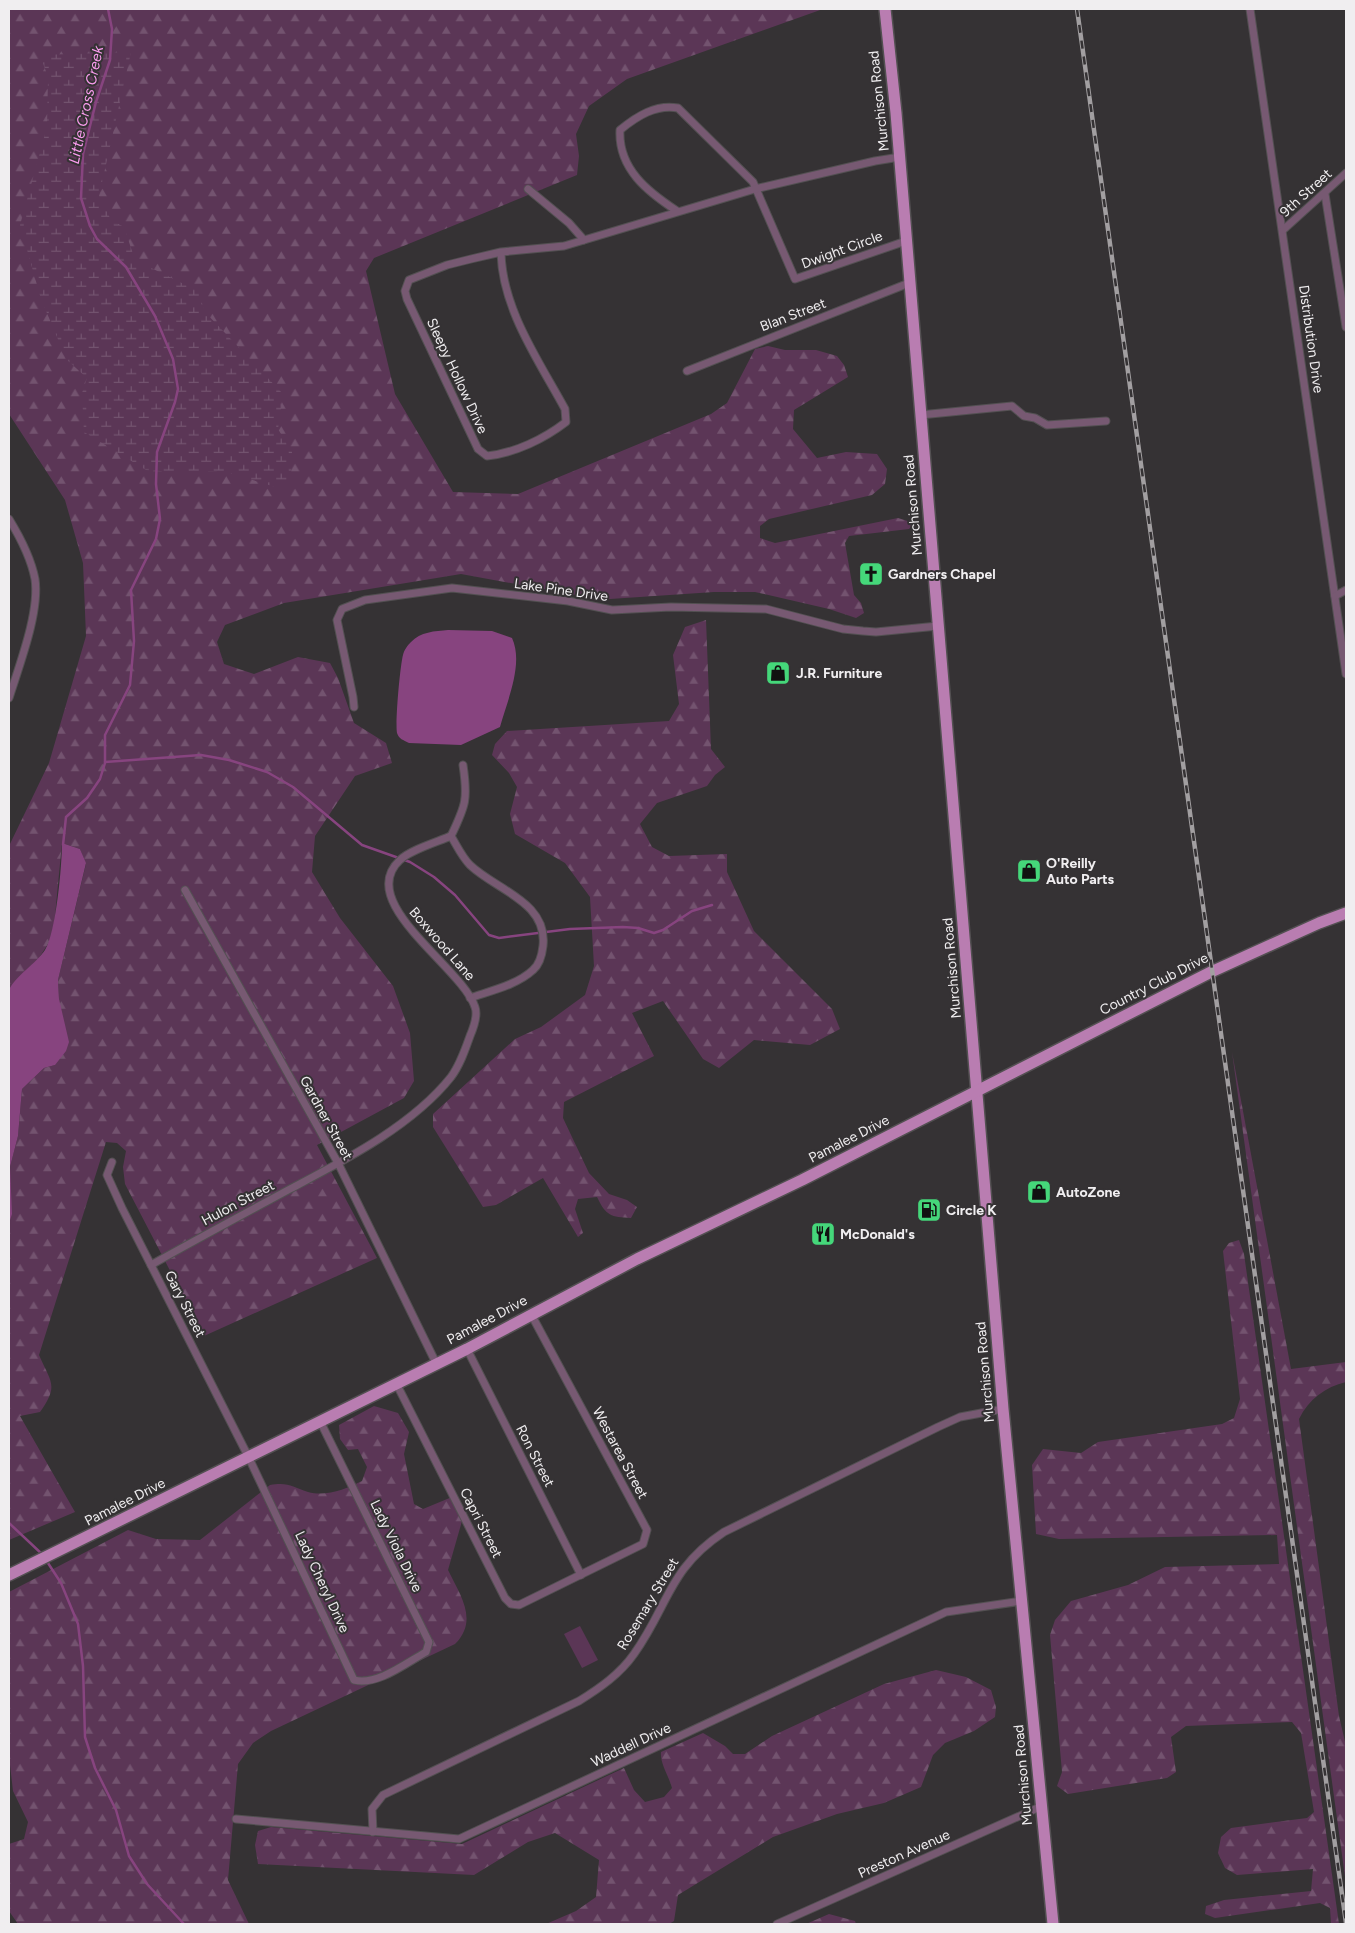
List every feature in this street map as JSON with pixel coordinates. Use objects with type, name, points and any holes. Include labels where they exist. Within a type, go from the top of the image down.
[{"type":"main road","name":"Murchison Road","points":[[886,9],[978,1089],[1003,1409],[1053,1924]]},
{"type":"main road","name":"Country Club Drive","points":[[978,1089],[1211,972],[1319,923],[1346,914]]},
{"type":"main road","name":"Pamalee Drive","points":[[9,1576],[467,1349],[637,1259],[812,1175],[978,1089]]},
{"type":"street","name":"Distribution Drive","points":[[1250,9],[1346,674]]},
{"type":"street","points":[[677,211],[649,193],[626,163],[619,145],[620,130],[634,119],[664,105],[678,108],[744,172],[753,182],[755,189]]},
{"type":"street","name":"Sleepy Hollow Drive","points":[[501,252],[506,289],[514,312],[565,409],[566,422],[555,430],[507,454],[487,456],[478,448],[429,348],[405,291],[409,280],[414,276],[447,265],[501,252],[550,249],[755,189],[900,157]]},
{"type":"street","name":"9th Street","points":[[1283,230],[1346,173]]},
{"type":"street","points":[[528,189],[569,223],[584,240]]},
{"type":"street","name":"Dwight Circle","points":[[755,189],[795,280],[906,241]]},
{"type":"street","points":[[1325,194],[1346,327]]},
{"type":"street","name":"Blan Street","points":[[687,371],[909,283]]},
{"type":"street","points":[[920,415],[1012,406],[1024,416],[1035,418],[1047,425],[1106,421]]},
{"type":"street","points":[[9,698],[28,636],[36,593],[33,569],[10,524]]},
{"type":"street","name":"Lake Pine Drive","points":[[354,707],[352,688],[337,620],[342,609],[365,600],[452,588],[568,601],[612,610],[671,607],[766,608],[843,629],[863,631],[876,632],[938,626]]},
{"type":"street","points":[[1335,596],[1346,590]]},
{"type":"street","points":[[464,765],[466,802],[464,811],[451,836],[468,864],[528,905],[538,917],[544,939],[542,957],[534,970],[518,980],[470,998]]},
{"type":"street","name":"Boxwood Lane","points":[[338,1163],[414,1114],[452,1076],[464,1053],[473,1028],[476,1008],[464,987],[406,923],[391,902],[388,887],[389,871],[401,858],[451,836]]},
{"type":"street","name":"Gardner Street","points":[[185,890],[338,1163],[436,1363]]},
{"type":"street","name":"Gary Street","points":[[112,1162],[107,1175],[248,1456]]},
{"type":"street","name":"Hulon Street","points":[[151,1264],[338,1163]]},
{"type":"street","name":"Westarea Street","points":[[531,1314],[647,1530],[643,1544],[582,1575]]},
{"type":"street","name":"Ron Street","points":[[467,1349],[582,1575]]},
{"type":"street","name":"Capri Street","points":[[396,1384],[505,1598],[511,1604],[519,1605],[582,1575]]},
{"type":"street","name":"Rosemary Street","points":[[373,1832],[372,1809],[383,1795],[579,1701],[608,1681],[633,1655],[680,1572],[709,1542],[724,1532],[938,1427],[969,1415],[1003,1409]]},
{"type":"street","name":"Lady Viola Drive","points":[[320,1421],[429,1642],[426,1652],[395,1669]]},
{"type":"street","name":"Lady Cheryl Drive","points":[[248,1456],[354,1680],[364,1682],[395,1669]]},
{"type":"street","name":"Waddell Drive","points":[[236,1819],[459,1839],[946,1612],[1022,1601]]},
{"type":"street","name":"Preston Avenue","points":[[777,1924],[1042,1806]]},
{"type":"green space","points":[[9,9],[823,9],[627,79],[589,106],[576,134],[579,156],[577,175],[374,258],[366,271],[395,394],[453,492],[518,494],[711,414],[727,403],[755,349],[768,346],[785,350],[816,350],[837,356],[844,365],[848,377],[794,410],[793,429],[817,458],[846,452],[877,454],[887,469],[885,484],[872,495],[769,519],[760,526],[760,538],[775,543],[898,518],[914,523],[909,529],[849,536],[845,543],[854,595],[861,603],[864,613],[856,618],[829,609],[755,592],[714,592],[610,599],[587,597],[461,574],[284,603],[225,625],[217,642],[224,664],[254,674],[298,657],[330,663],[338,678],[354,723],[386,743],[392,763],[355,776],[315,836],[312,872],[340,918],[393,986],[410,1033],[414,1081],[404,1098],[317,1145],[377,1258],[204,1336],[125,1184],[123,1167],[126,1151],[117,1143],[106,1142],[39,1355],[50,1378],[50,1396],[40,1412],[20,1416],[75,1512],[9,1540],[10,1167],[18,1136],[22,1089],[44,1068],[55,1065],[59,999],[58,980],[86,864],[80,849],[62,843],[53,936],[37,961],[9,990],[9,846],[49,763],[86,636],[83,563],[65,500],[9,414]]},
{"type":"green space","points":[[131,52],[99,196],[111,220],[124,227],[135,260],[198,291],[205,312],[283,394],[278,429],[292,452],[291,477],[282,489],[226,472],[204,471],[188,473],[146,470],[84,432],[82,393],[87,378],[66,359],[41,299],[20,225],[47,127],[48,77],[40,55]]},
{"type":"green space","points":[[706,620],[711,749],[725,767],[715,775],[707,786],[657,803],[640,824],[652,847],[669,856],[727,854],[727,872],[754,931],[832,1009],[840,1029],[810,1045],[754,1040],[719,1068],[703,1059],[663,1001],[632,1013],[654,1056],[564,1102],[563,1118],[589,1173],[609,1194],[627,1200],[637,1207],[631,1218],[619,1217],[606,1212],[597,1197],[578,1199],[575,1209],[583,1233],[578,1237],[543,1178],[496,1205],[483,1207],[433,1127],[433,1114],[515,1039],[541,1027],[585,995],[594,966],[590,897],[565,863],[515,834],[510,814],[517,787],[509,773],[492,755],[495,744],[507,731],[669,721],[679,704],[673,655],[685,627]]},
{"type":"green space","points":[[1232,1052],[1291,1369],[1346,1362],[1346,1382],[1331,1387],[1318,1395],[1308,1405],[1299,1419],[1339,1716],[1346,1746],[1346,1884]]},
{"type":"green space","points":[[1239,1240],[1244,1254],[1339,1924],[1331,1924],[1330,1908],[1320,1903],[1215,1918],[1205,1914],[1206,1906],[1224,1900],[1311,1891],[1313,1869],[1237,1875],[1225,1868],[1218,1853],[1221,1837],[1231,1828],[1307,1818],[1314,1812],[1301,1733],[1292,1722],[1186,1726],[1171,1737],[1176,1772],[1167,1778],[1068,1794],[1057,1786],[1062,1772],[1050,1635],[1055,1620],[1071,1601],[1128,1585],[1165,1567],[1279,1564],[1277,1535],[1059,1539],[1036,1534],[1032,1465],[1043,1449],[1081,1453],[1098,1442],[1222,1424],[1234,1418],[1240,1399],[1223,1251],[1229,1243]]},
{"type":"green space","points":[[374,1406],[398,1413],[409,1432],[404,1454],[414,1504],[423,1509],[452,1497],[462,1521],[448,1570],[465,1607],[466,1626],[462,1635],[455,1644],[271,1731],[253,1743],[238,1764],[228,1880],[249,1924],[18,1924],[9,1911],[9,1844],[24,1839],[28,1822],[13,1791],[9,1756],[9,1592],[128,1530],[156,1539],[200,1540],[270,1485],[286,1485],[322,1494],[343,1489],[362,1481],[367,1467],[358,1449],[348,1450],[340,1439],[339,1425]]},
{"type":"green space","points":[[580,1626],[598,1660],[582,1668],[564,1634]]},
{"type":"green space","points":[[936,1670],[966,1677],[991,1690],[996,1707],[995,1717],[974,1731],[945,1743],[933,1755],[921,1787],[884,1803],[837,1814],[773,1837],[678,1895],[674,1921],[669,1924],[546,1924],[576,1911],[596,1897],[599,1860],[555,1833],[528,1842],[474,1875],[258,1864],[255,1845],[258,1831],[271,1827],[462,1844],[624,1768],[634,1790],[645,1802],[664,1797],[672,1788],[663,1766],[661,1752],[703,1733],[725,1746],[733,1754],[745,1754],[772,1736],[884,1684]]},
{"type":"green space","points":[[829,1914],[855,1921],[856,1924],[806,1924]]},
{"type":"shaded area","points":[[448,630],[492,631],[512,638],[516,659],[515,671],[500,727],[461,745],[409,743],[399,737],[397,733],[399,682],[404,653],[410,643],[419,636]]},
{"type":"shaded area","points":[[62,843],[80,849],[86,863],[58,980],[59,999],[69,1042],[66,1051],[55,1065],[44,1068],[22,1089],[18,1136],[10,1167],[12,1214],[9,1223],[9,990],[16,979],[41,955],[49,941],[58,898]]},
{"type":"waterway","name":"Little Cross Creek","points":[[63,845],[66,817],[87,798],[100,779],[105,763],[105,735],[130,685],[134,641],[131,590],[156,539],[160,519],[156,484],[157,452],[178,389],[173,359],[155,316],[126,267],[97,239],[90,226],[81,198],[83,154],[96,102],[110,60],[112,29],[108,9]]},
{"type":"waterway","points":[[105,762],[201,755],[229,760],[267,772],[293,787],[362,845],[410,862],[434,877],[455,895],[489,935],[499,938],[570,929],[623,927],[638,928],[654,933],[663,930],[692,911],[712,905]]},
{"type":"waterway","points":[[9,1523],[43,1555]]},
{"type":"waterway","points":[[46,1560],[61,1583],[78,1624],[83,1666],[85,1737],[95,1768],[116,1810],[129,1856],[147,1884],[184,1924]]},
{"type":"railway","points":[[1077,9],[1346,1923]]},
{"type":"place","name":"Gardners Chapel","points":[[871,574]]},
{"type":"place","name":"J.R. Furniture","points":[[778,673]]},
{"type":"place","name":"O'Reilly Auto Parts","points":[[1029,871]]},
{"type":"place","name":"AutoZone","points":[[1039,1192]]},
{"type":"place","name":"Circle K","points":[[929,1210]]},
{"type":"place","name":"McDonald's","points":[[823,1234]]}]
